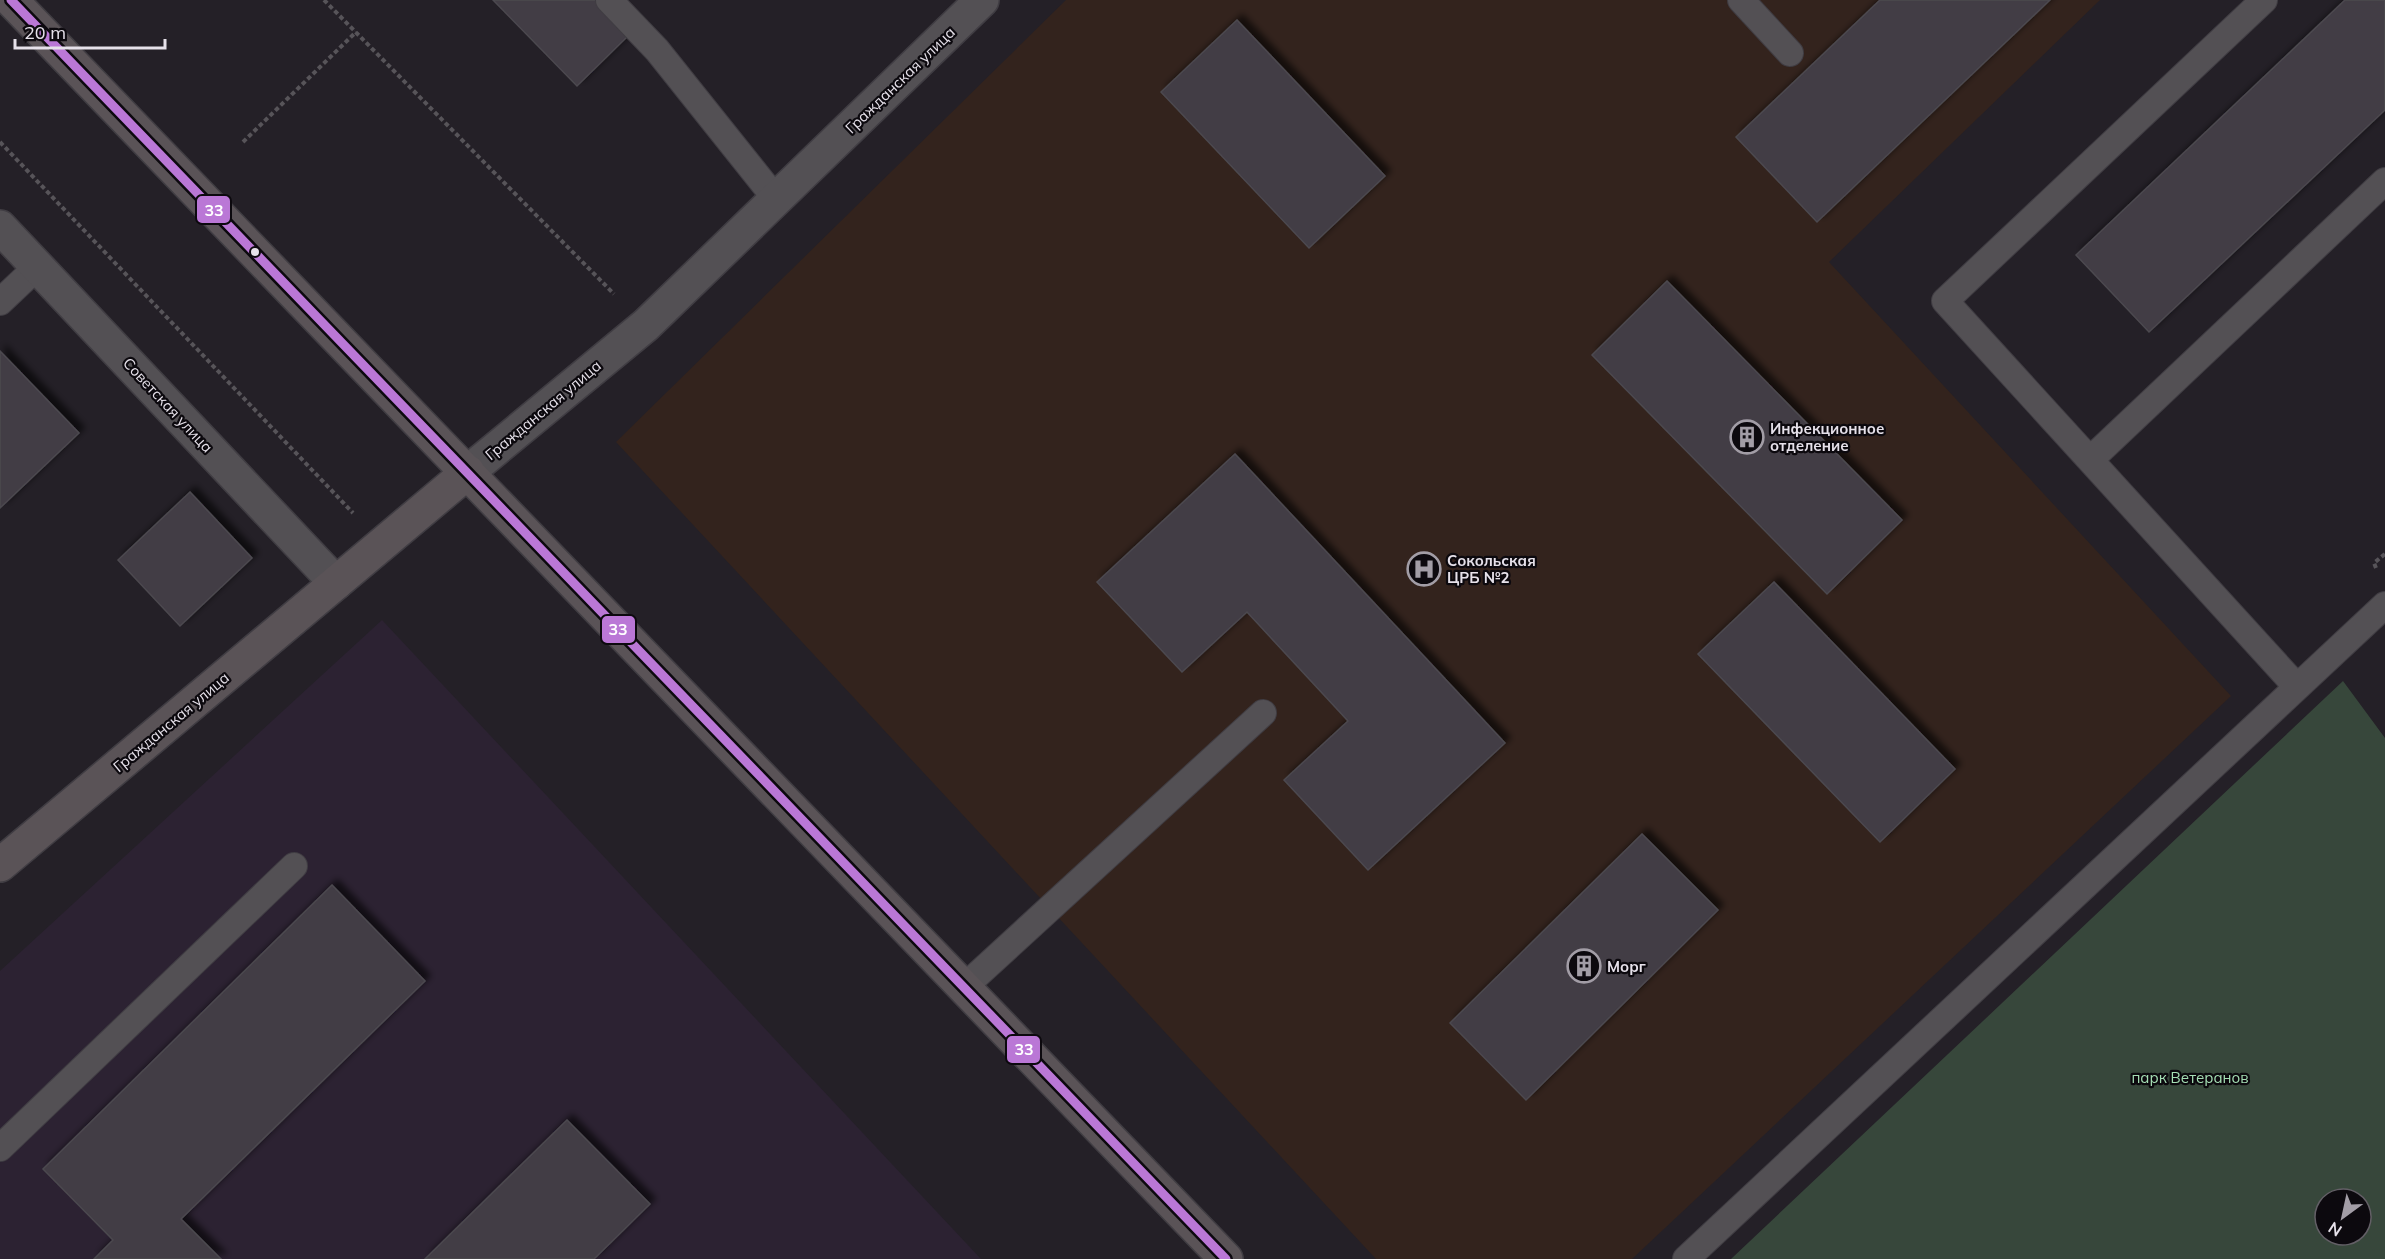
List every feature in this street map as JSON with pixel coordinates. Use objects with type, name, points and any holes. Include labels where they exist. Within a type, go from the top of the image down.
[{"type":"main road","points":[[11,0],[1226,1259]]},
{"type":"main road","name":"Гражданская улица","points":[[0,865],[468,472]]},
{"type":"street","name":"Гражданская улица","points":[[468,472],[646,325],[982,0]]},
{"type":"street","name":"Советская улица","points":[[0,227],[336,583]]},
{"type":"lane","points":[[609,0],[657,51],[776,199]]},
{"type":"lane","points":[[1742,0],[1790,53]]},
{"type":"lane","points":[[2264,0],[1945,301],[2297,687]]},
{"type":"lane","points":[[2090,460],[2385,181]]},
{"type":"lane","points":[[0,302],[37,267]]},
{"type":"lane","points":[[1686,1259],[2385,605]]},
{"type":"lane","points":[[964,987],[1263,713]]},
{"type":"lane","points":[[0,1148],[294,866]]},
{"type":"path","points":[[324,0],[646,325]]},
{"type":"path","points":[[243,142],[356,32]]},
{"type":"path","points":[[0,142],[382,544]]},
{"type":"shaded area","name":"Сокольская ЦРБ №2","points":[[1066,0],[2100,0],[1829,262],[2231,696],[1632,1259],[1376,1259],[616,442]]},
{"type":"shaded area","points":[[382,620],[981,1259],[0,1259],[0,971]]},
{"type":"green space","name":"парк Ветеранов","points":[[2343,681],[2385,738],[2385,1259],[1731,1259]]},
{"type":"building","points":[[493,0],[596,0],[630,34],[577,86]]},
{"type":"building","points":[[1880,0],[2050,0],[1817,222],[1736,137]]},
{"type":"building","points":[[2345,0],[2385,0],[2385,110],[2149,332],[2076,255]]},
{"type":"building","points":[[1237,20],[1385,176],[1309,248],[1161,92]]},
{"type":"building","name":"Инфекционное отделение","points":[[1667,281],[1902,520],[1827,594],[1592,355]]},
{"type":"building","points":[[0,351],[79,433],[0,508]]},
{"type":"building","points":[[1235,454],[1505,743],[1368,870],[1284,780],[1348,721],[1247,612],[1182,672],[1097,582]]},
{"type":"building","points":[[190,492],[252,558],[180,626],[118,560]]},
{"type":"building","points":[[1774,582],[1955,769],[1880,842],[1698,654]]},
{"type":"building","name":"Морг","points":[[1642,834],[1718,910],[1526,1100],[1450,1023]]},
{"type":"building","points":[[332,885],[425,981],[181,1219],[221,1259],[94,1259],[113,1240],[43,1169]]},
{"type":"building","points":[[567,1120],[650,1204],[594,1259],[425,1259]]},
{"type":"transit line","name":"33","points":[[11,0],[1226,1259]]},
{"type":"place","name":"Инфекционное отделение","points":[[1747,437]]},
{"type":"place","name":"Сокольская ЦРБ №2","points":[[1424,569]]},
{"type":"place","name":"Морг","points":[[1584,966]]}]
